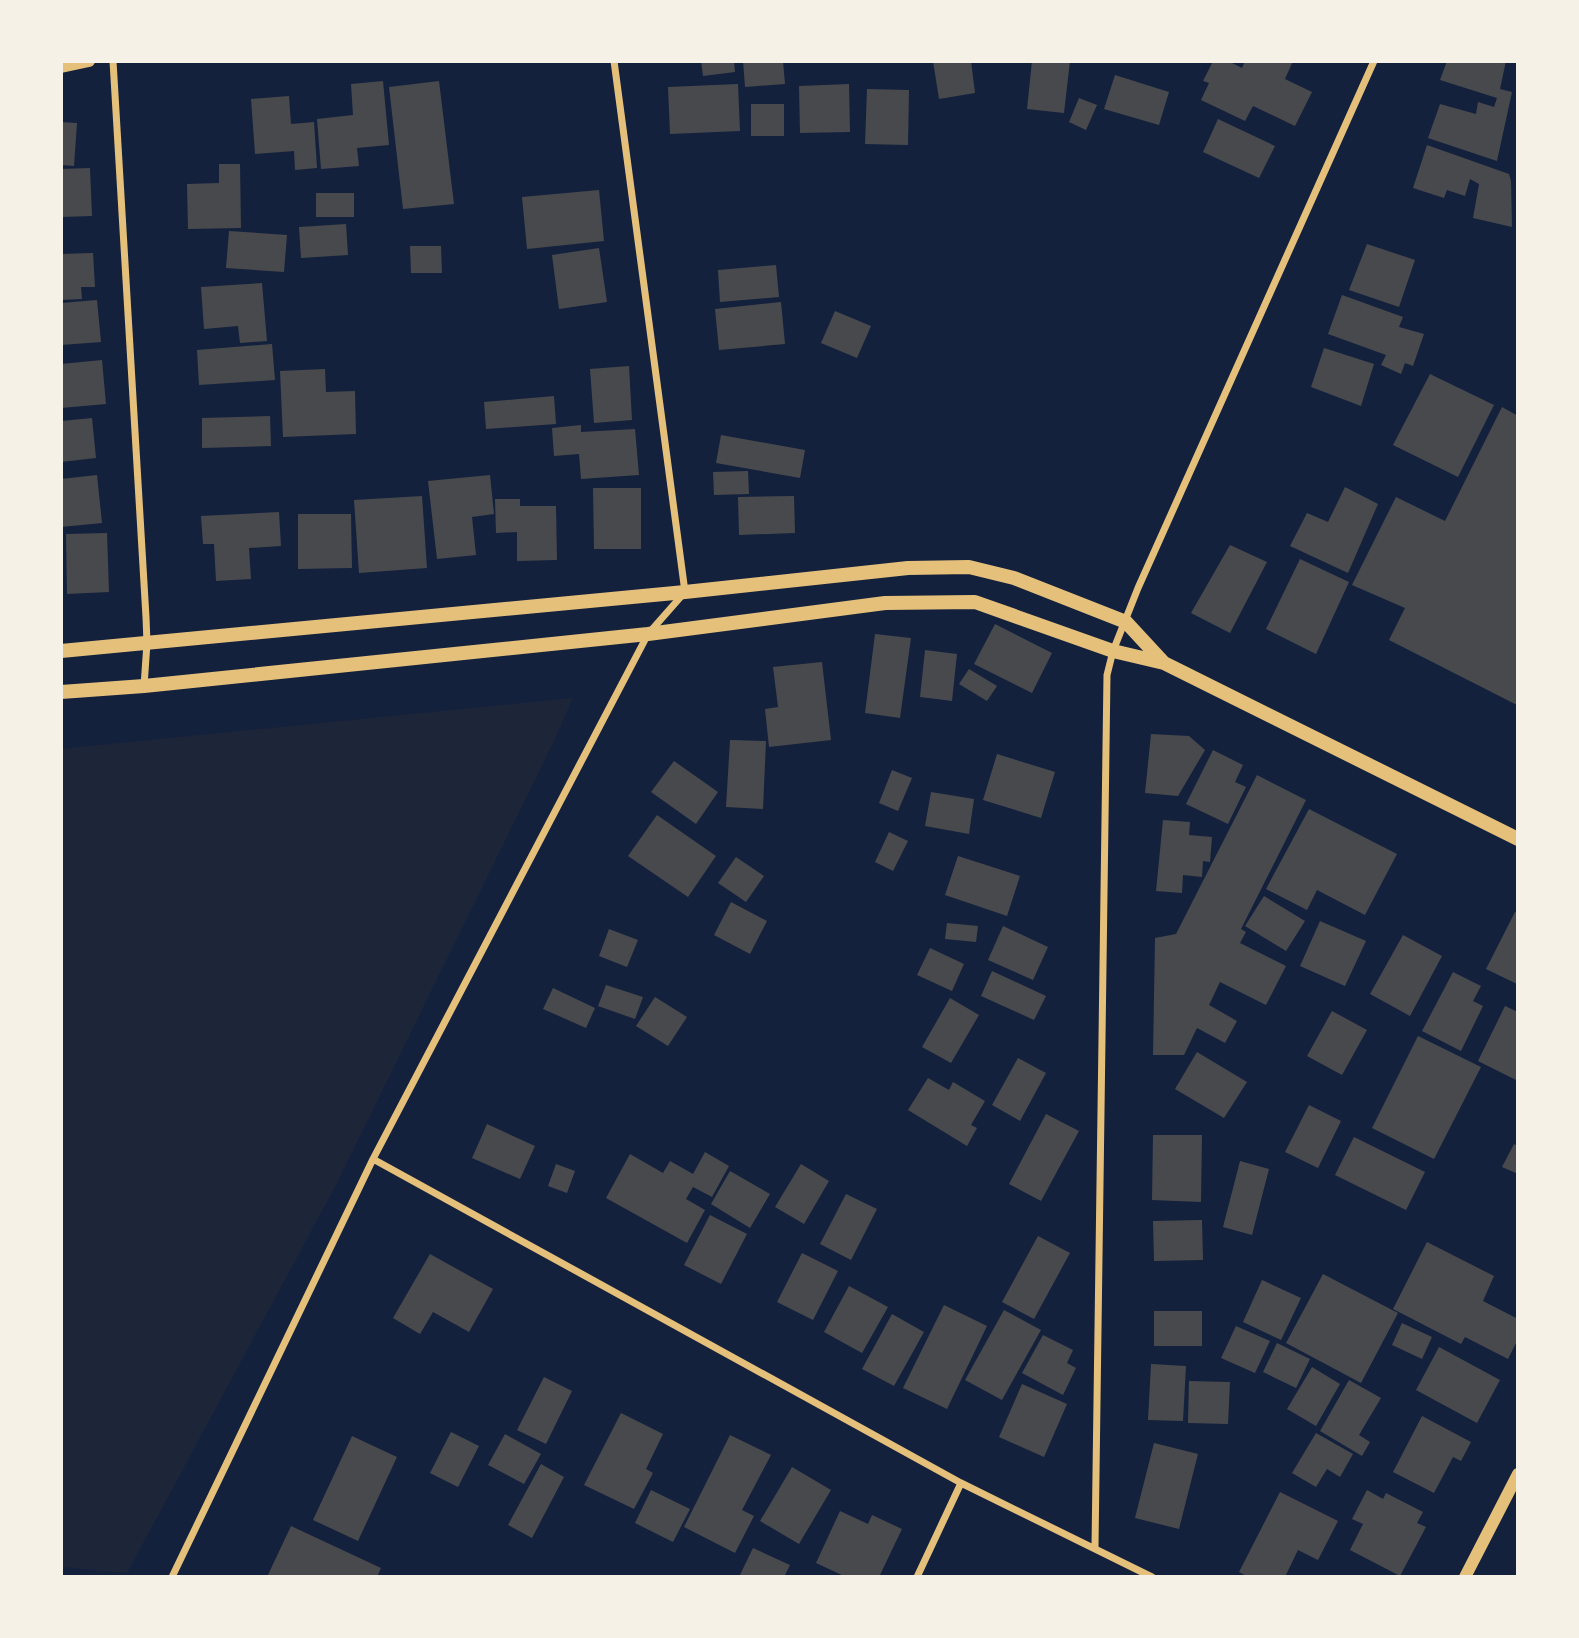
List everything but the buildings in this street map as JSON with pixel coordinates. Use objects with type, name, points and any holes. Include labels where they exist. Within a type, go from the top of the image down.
[{"type":"main road","points":[[61,651],[685,592],[908,568],[968,567],[1014,578],[1126,622],[1164,663]]},
{"type":"main road","points":[[61,692],[144,686],[648,634],[885,603],[975,602],[1113,651],[1164,663],[1518,839]]},
{"type":"street","points":[[61,67],[89,61]]},
{"type":"street","points":[[113,61],[147,643],[144,686]]},
{"type":"street","points":[[172,1577],[373,1159],[648,634],[685,592],[614,61]]},
{"type":"street","points":[[1095,1548],[1107,675],[1113,651],[1138,588],[1374,61]]},
{"type":"street","points":[[373,1159],[961,1483],[1152,1577]]},
{"type":"street","points":[[1465,1577],[1518,1474]]},
{"type":"street","points":[[917,1577],[961,1483]]},
{"type":"shaded area","points":[[573,698],[336,1185],[127,1573],[61,1567],[61,749]]}]
